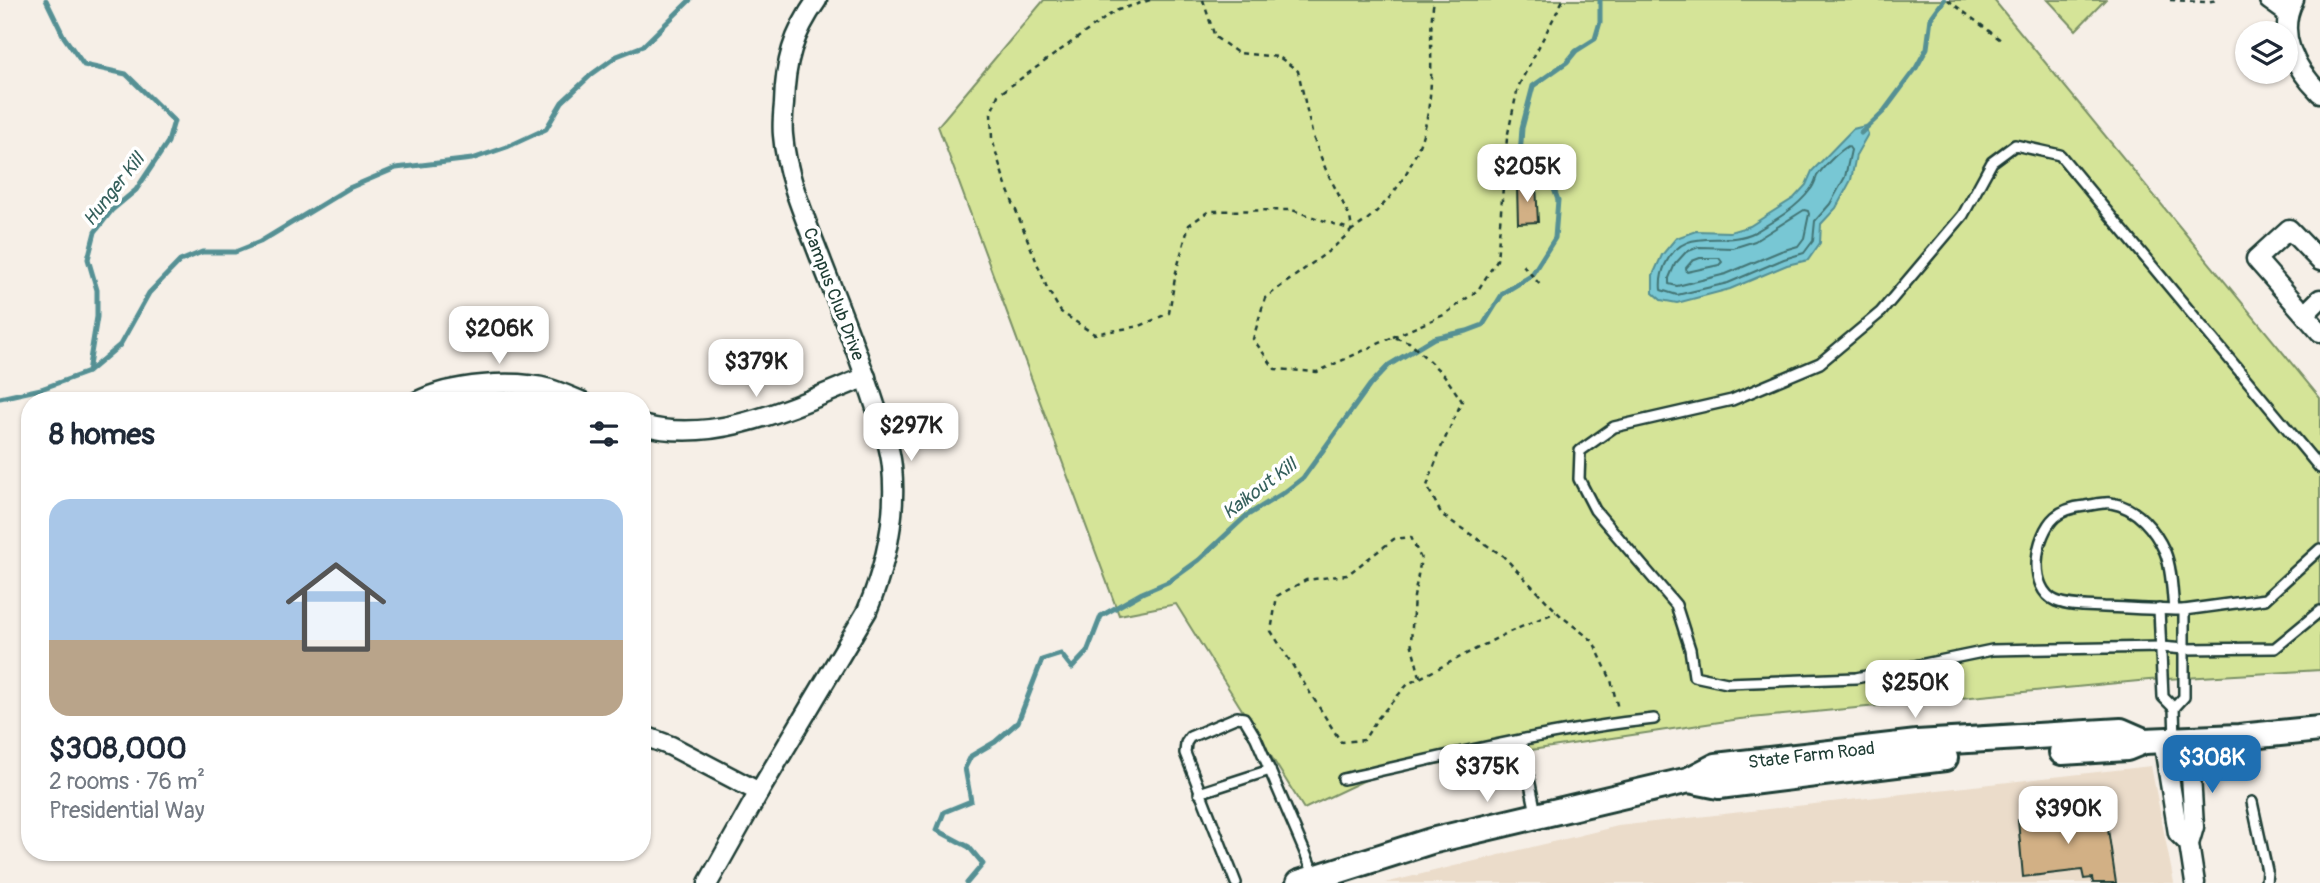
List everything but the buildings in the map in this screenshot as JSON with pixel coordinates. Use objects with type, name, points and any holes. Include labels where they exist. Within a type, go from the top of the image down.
[{"type":"main road","name":"State Farm Road","points":[[1307,880],[1431,841],[1689,779],[1716,766],[1917,743],[2121,731],[2168,740],[2239,737],[2320,729]]},
{"type":"street","name":"Campus Club Drive","points":[[708,883],[867,611],[889,545],[893,517],[892,467],[887,441],[866,377],[807,225],[788,166],[783,134],[788,58],[804,19],[817,0]]},
{"type":"street","points":[[2269,0],[2290,7],[2286,29],[2289,47],[2299,68],[2320,93]]},
{"type":"street","points":[[2320,261],[2289,229],[2256,259],[2320,332]]},
{"type":"street","points":[[2305,314],[2320,299]]},
{"type":"street","points":[[651,426],[674,430],[725,428],[759,418],[866,377]]},
{"type":"street","points":[[442,392],[473,385],[527,385],[558,392]]},
{"type":"street","points":[[651,738],[759,792]]},
{"type":"street","points":[[2168,740],[2178,833],[2189,844]]},
{"type":"street","points":[[2168,740],[2194,827],[2189,844],[2195,883]]},
{"type":"lane","points":[[2320,468],[2060,155],[2015,145],[1992,162],[1963,215],[1881,312],[1820,363],[1732,400],[1614,427],[1580,451],[1579,479],[1595,510],[1676,605],[1690,649],[1694,676],[1727,683],[1856,678],[1992,650],[2276,648],[2320,611]]},
{"type":"lane","points":[[2168,740],[2174,708],[2184,697],[2184,649],[2179,610],[2166,554],[2155,533],[2138,515],[2122,506],[2109,503],[2074,507],[2056,516],[2045,530],[2036,566],[2042,590],[2056,601],[2076,605],[2179,610],[2265,599],[2320,549]]},
{"type":"lane","points":[[2159,609],[2164,697],[2174,708]]},
{"type":"lane","points":[[1236,883],[1185,753],[1190,737],[1231,718],[1244,718],[1256,738],[1270,770],[1307,880]]},
{"type":"lane","points":[[1343,779],[1521,740],[1654,719]]},
{"type":"lane","points":[[1521,740],[1537,815]]},
{"type":"lane","points":[[1199,793],[1270,770]]},
{"type":"lane","points":[[2252,802],[2267,871],[2266,883]]},
{"type":"path","points":[[1150,0],[1115,11],[998,95],[991,113],[992,139],[1005,183],[1046,288],[1061,312],[1094,334],[1140,326],[1169,313],[1176,272],[1189,225],[1209,211],[1292,209],[1352,229]]},
{"type":"path","points":[[1203,0],[1215,37],[1238,54],[1279,57],[1297,71],[1313,137],[1326,170],[1350,216],[1352,229]]},
{"type":"path","points":[[1434,0],[1429,105],[1420,145],[1400,183],[1368,220],[1352,229],[1333,248],[1265,298],[1253,339],[1275,369],[1317,372],[1444,315],[1478,289],[1497,260],[1507,138],[1518,87],[1563,0]]},
{"type":"path","points":[[1948,0],[2001,40]]},
{"type":"path","points":[[2169,0],[2218,0]]},
{"type":"path","points":[[1523,265],[1541,286]]},
{"type":"path","points":[[1393,337],[1409,342],[1427,358],[1444,375],[1462,401],[1427,486],[1442,515],[1503,556],[1556,612],[1593,641],[1611,680],[1621,723]]},
{"type":"path","points":[[1420,677],[1411,642],[1414,597],[1421,559],[1411,537],[1394,539],[1347,575],[1306,580],[1277,596],[1270,631],[1341,742],[1364,740],[1377,719],[1408,684],[1507,633],[1556,612]]},
{"type":"shaded area","points":[[2151,766],[2174,883],[1385,883],[1618,826]]},
{"type":"green space","points":[[1044,0],[1994,0],[2320,398],[2320,670],[2149,680],[1740,719],[1382,772],[1304,809],[1176,604],[1119,615],[938,126]]},
{"type":"green space","points":[[2048,0],[2105,0],[2076,30]]},
{"type":"water","points":[[1865,126],[1868,134],[1856,155],[1851,180],[1836,208],[1821,224],[1820,243],[1808,260],[1787,265],[1730,289],[1677,303],[1661,300],[1653,293],[1653,275],[1662,255],[1676,238],[1696,231],[1730,232],[1750,226],[1794,198],[1806,185],[1812,171],[1853,129]]},
{"type":"waterway","name":"Hunger Kill","points":[[27,392],[88,372],[97,317],[97,290],[88,259],[95,232],[112,210],[136,190],[168,142],[174,121],[126,74],[84,65],[64,37],[46,0]]},
{"type":"waterway","points":[[88,372],[120,345],[149,293],[180,261],[202,252],[235,252],[260,242],[349,188],[396,168],[472,159],[546,129],[562,102],[592,74],[617,56],[643,46],[690,0]]},
{"type":"waterway","name":"Kaikout Kill","points":[[967,883],[983,864],[969,847],[937,830],[944,812],[971,801],[965,768],[971,756],[995,742],[1018,722],[1042,660],[1061,654],[1072,668],[1087,652],[1101,616],[1170,581],[1199,560],[1246,516],[1303,478],[1370,385],[1389,365],[1434,338],[1483,325],[1503,293],[1531,276],[1555,238],[1558,200],[1551,181],[1523,167],[1520,156],[1522,128],[1533,86],[1595,39],[1600,22],[1600,0]]},
{"type":"waterway","points":[[1861,133],[1884,111],[1916,68],[1927,48],[1931,18],[1944,0]]},
{"type":"waterway","name":"Hunger Kill","points":[[0,398],[21,393]]}]
